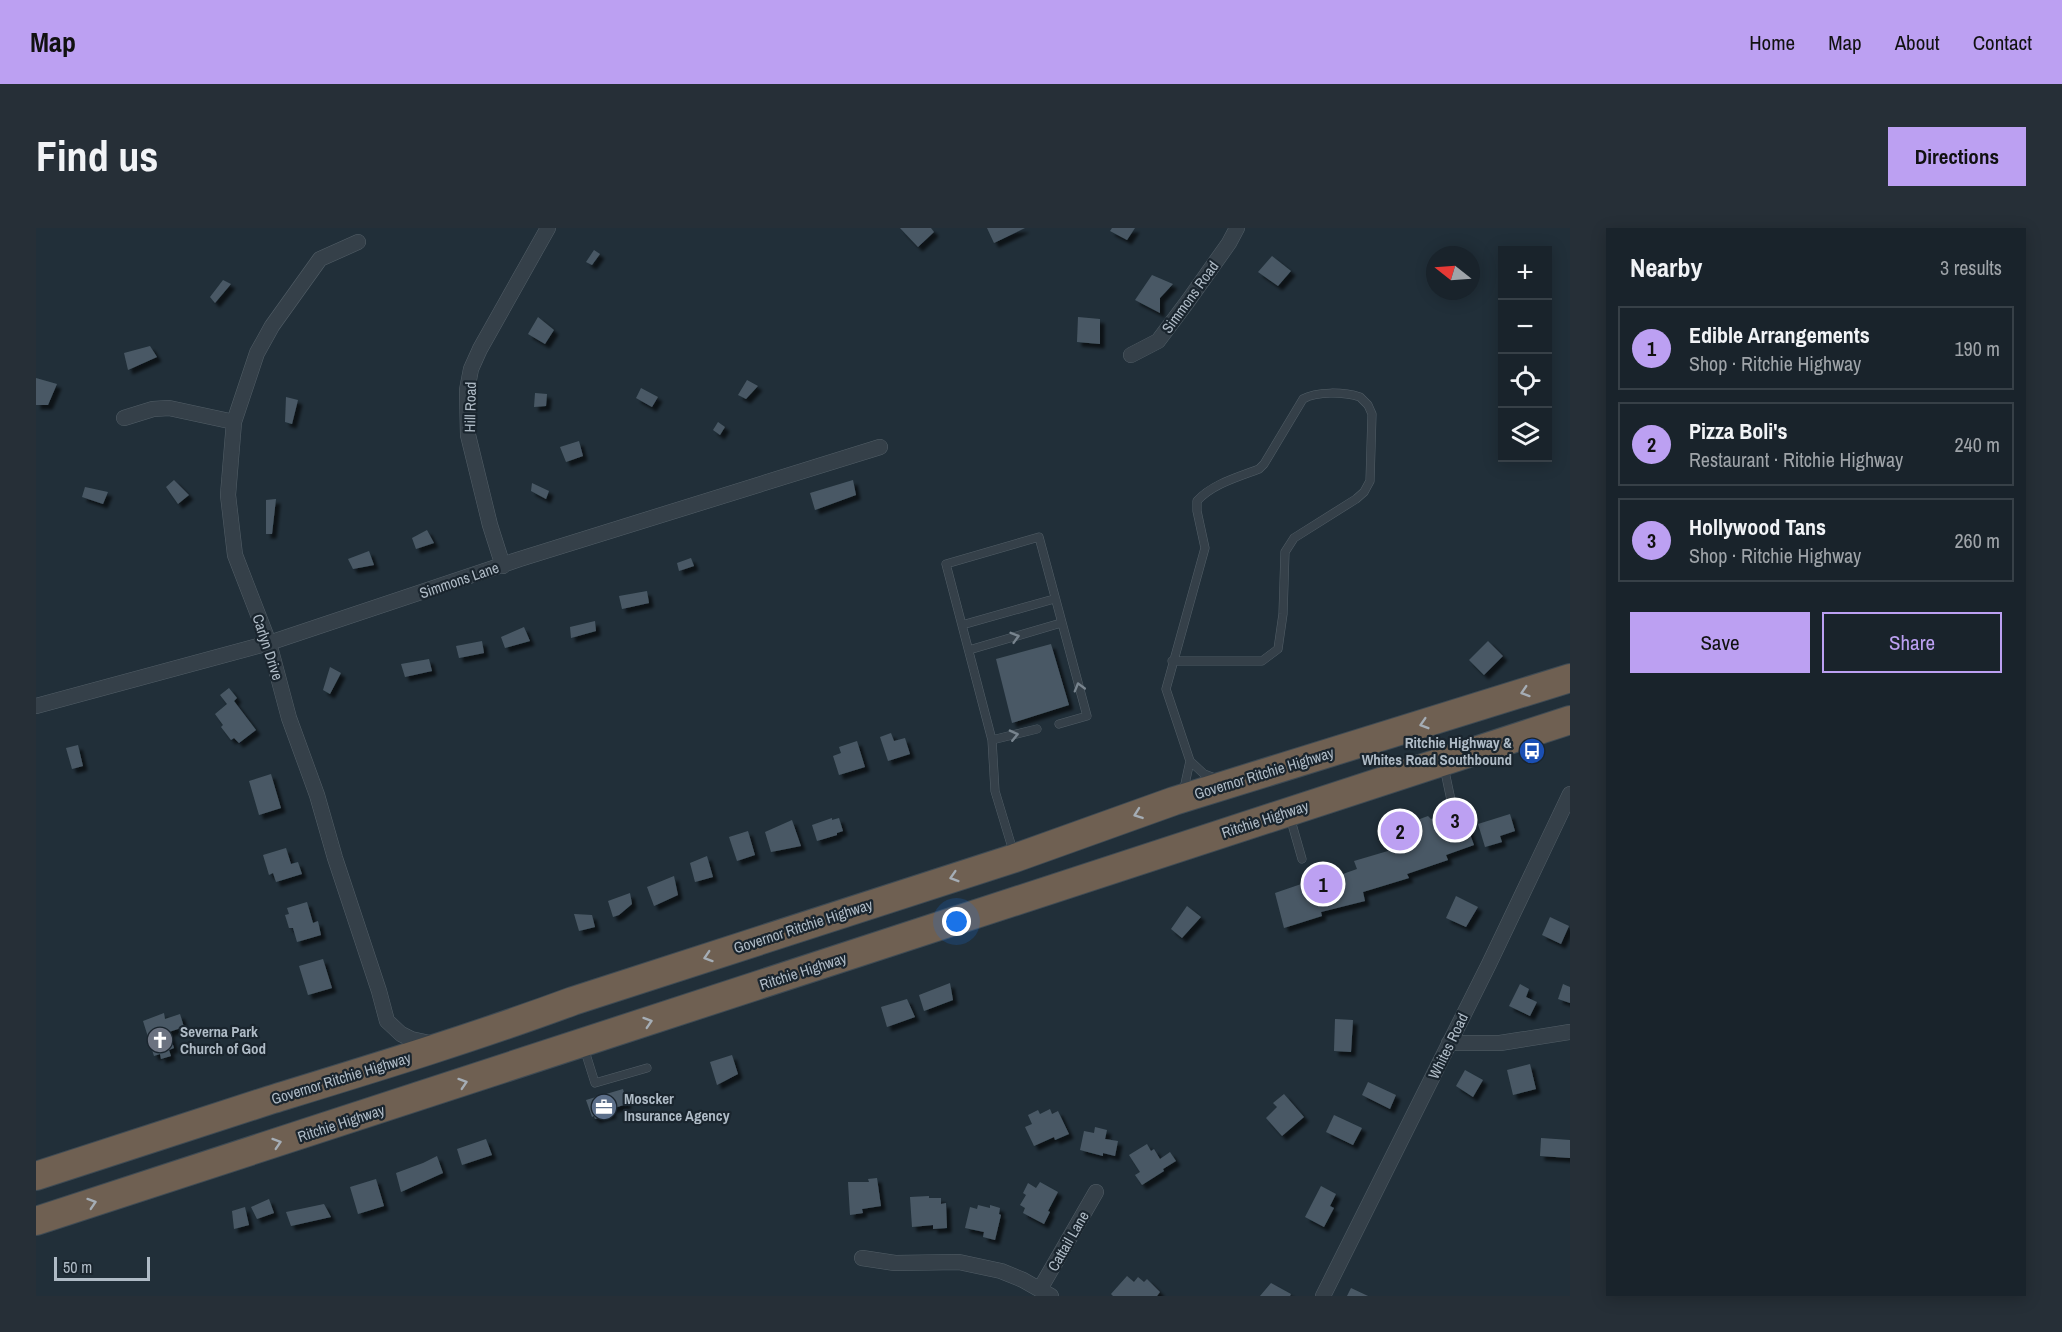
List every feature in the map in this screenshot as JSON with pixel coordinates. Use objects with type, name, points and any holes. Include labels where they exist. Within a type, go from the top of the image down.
[{"type":"highway","name":"Governor Ritchie Highway","points":[[36,1176],[447,1045],[573,1001],[1015,858],[1174,801],[1570,678]]},
{"type":"highway","name":"Ritchie Highway","points":[[36,1221],[1570,720]]},
{"type":"highway","points":[[573,1001],[584,1043]]},
{"type":"street","name":"Hill Road","points":[[503,566],[490,525],[468,435],[467,390],[471,369],[480,349],[548,228]]},
{"type":"street","name":"Simmons Road","points":[[1131,355],[1158,340],[1229,243],[1237,228]]},
{"type":"street","name":"Carlyn Drive","points":[[358,242],[320,259],[272,326],[257,353],[234,422],[228,495],[235,555],[269,643],[289,718],[317,795],[387,1022],[411,1039],[447,1045]]},
{"type":"street","points":[[124,418],[153,409],[169,408],[234,422]]},
{"type":"street","name":"Simmons Lane","points":[[36,706],[269,643],[503,566],[880,447]]},
{"type":"street","name":"Whites Road","points":[[1323,1296],[1570,794]]},
{"type":"street","points":[[1449,1043],[1500,1043],[1570,1032]]},
{"type":"street","name":"Cattail Lane","points":[[1045,1293],[1096,1192]]},
{"type":"street","points":[[862,1258],[895,1263],[959,1262],[1001,1271],[1045,1293]]},
{"type":"lane","points":[[1172,662],[1262,661],[1278,649],[1283,614],[1285,552],[1289,544],[1294,538],[1356,499],[1364,492],[1370,481],[1372,414],[1365,400],[1355,395],[1328,394],[1310,395],[1302,399],[1259,469],[1218,485],[1205,492],[1197,501],[1205,548],[1172,662],[1166,689],[1190,761],[1204,774],[1230,784]]},
{"type":"lane","points":[[1015,858],[995,791],[992,740],[946,564],[1039,537],[1087,716],[1059,724]]},
{"type":"lane","points":[[962,625],[1053,596]]},
{"type":"lane","points":[[969,650],[1061,623]]},
{"type":"lane","points":[[992,740],[1037,729]]},
{"type":"lane","points":[[1174,801],[1185,784],[1190,761]]},
{"type":"lane","points":[[1443,761],[1451,800]]},
{"type":"lane","points":[[1288,811],[1302,859]]},
{"type":"lane","points":[[584,1043],[595,1083],[647,1068]]},
{"type":"building","points":[[900,228],[931,228],[934,232],[918,247]]},
{"type":"building","points":[[987,228],[1025,228],[994,243]]},
{"type":"building","points":[[1112,228],[1135,228],[1127,240],[1110,231]]},
{"type":"building","points":[[594,250],[600,254],[592,265],[586,262]]},
{"type":"building","points":[[1272,256],[1291,271],[1278,286],[1258,272]]},
{"type":"building","points":[[1152,275],[1173,284],[1160,298],[1160,313],[1135,300]]},
{"type":"building","points":[[223,280],[231,284],[215,303],[210,297]]},
{"type":"building","points":[[538,317],[554,330],[545,344],[528,334]]},
{"type":"building","points":[[1078,317],[1100,319],[1100,344],[1077,342]]},
{"type":"building","points":[[150,346],[157,357],[128,370],[124,353]]},
{"type":"building","points":[[36,378],[57,384],[48,405],[36,405]]},
{"type":"building","points":[[747,380],[758,386],[746,399],[738,395]]},
{"type":"building","points":[[641,388],[658,397],[652,407],[636,398]]},
{"type":"building","points":[[535,393],[547,394],[546,406],[534,407]]},
{"type":"building","points":[[286,397],[298,400],[292,424],[285,422]]},
{"type":"building","points":[[718,422],[725,427],[720,435],[713,430]]},
{"type":"building","points":[[579,441],[583,456],[566,462],[560,447]]},
{"type":"building","points":[[174,480],[189,495],[178,504],[166,487]]},
{"type":"building","points":[[853,480],[856,495],[815,510],[810,493]]},
{"type":"building","points":[[532,483],[549,491],[546,499],[531,491]]},
{"type":"building","points":[[85,487],[108,492],[103,504],[82,497]]},
{"type":"building","points":[[276,499],[272,534],[266,534],[266,500]]},
{"type":"building","points":[[427,530],[434,543],[416,549],[412,538]]},
{"type":"building","points":[[369,551],[374,565],[353,569],[348,559]]},
{"type":"building","points":[[691,558],[694,566],[679,571],[677,563]]},
{"type":"building","points":[[647,591],[649,603],[622,609],[619,596]]},
{"type":"building","points":[[595,621],[596,631],[571,638],[570,627]]},
{"type":"building","points":[[524,627],[530,641],[505,648],[501,637]]},
{"type":"building","points":[[482,641],[484,653],[459,658],[456,646]]},
{"type":"building","points":[[1488,641],[1503,656],[1484,675],[1469,660]]},
{"type":"building","points":[[1051,644],[1069,705],[1012,723],[996,659]]},
{"type":"building","points":[[429,659],[432,671],[405,677],[401,664]]},
{"type":"building","points":[[330,667],[341,673],[330,694],[323,690]]},
{"type":"building","points":[[229,688],[237,698],[234,701],[256,730],[239,743],[234,738],[231,740],[215,714],[227,704],[220,695]]},
{"type":"building","points":[[891,733],[894,741],[905,738],[910,754],[888,761],[880,737]]},
{"type":"building","points":[[857,741],[865,767],[839,775],[833,756],[841,753],[839,747]]},
{"type":"building","points":[[78,745],[83,766],[72,769],[66,748]]},
{"type":"building","points":[[271,774],[281,808],[259,815],[249,781]]},
{"type":"building","points":[[1452,811],[1464,818],[1474,845],[1446,855],[1448,860],[1407,874],[1409,878],[1363,892],[1365,901],[1321,912],[1322,916],[1284,928],[1275,893],[1310,881],[1312,885],[1357,869],[1354,861],[1398,848],[1393,829],[1428,816],[1431,819]]},
{"type":"building","points":[[1510,814],[1515,831],[1500,836],[1502,842],[1485,847],[1478,824]]},
{"type":"building","points":[[832,818],[832,820],[839,818],[843,831],[817,841],[812,825]]},
{"type":"building","points":[[792,820],[801,846],[771,852],[765,832]]},
{"type":"building","points":[[748,831],[755,855],[737,861],[729,837]]},
{"type":"building","points":[[286,848],[291,864],[298,862],[302,874],[276,882],[273,873],[269,875],[263,855]]},
{"type":"building","points":[[707,856],[713,877],[695,882],[690,863]]},
{"type":"building","points":[[674,876],[678,895],[654,906],[647,887]]},
{"type":"building","points":[[630,893],[632,904],[613,917],[608,901]]},
{"type":"building","points":[[1456,896],[1478,907],[1466,927],[1446,918]]},
{"type":"building","points":[[307,902],[313,923],[318,921],[321,935],[297,942],[293,928],[289,928],[285,915],[289,914],[287,908]]},
{"type":"building","points":[[1187,906],[1201,917],[1182,938],[1171,929]]},
{"type":"building","points":[[574,914],[592,915],[595,927],[579,931]]},
{"type":"building","points":[[1550,917],[1569,926],[1561,944],[1542,935]]},
{"type":"building","points":[[323,959],[332,988],[308,995],[299,966]]},
{"type":"building","points":[[950,983],[953,1000],[924,1011],[919,995]]},
{"type":"building","points":[[1520,984],[1529,989],[1526,997],[1537,1002],[1530,1016],[1509,1006]]},
{"type":"building","points":[[1563,984],[1570,987],[1570,1003],[1558,999]]},
{"type":"building","points":[[907,999],[915,1017],[887,1027],[881,1007]]},
{"type":"building","name":"Severna Park Church of God","points":[[164,1013],[165,1019],[180,1014],[184,1027],[169,1032],[174,1048],[169,1050],[171,1056],[161,1059],[160,1054],[154,1056],[143,1021]]},
{"type":"building","points":[[1335,1019],[1353,1020],[1351,1052],[1334,1051]]},
{"type":"building","points":[[732,1055],[738,1074],[717,1085],[710,1062]]},
{"type":"building","points":[[1530,1064],[1536,1089],[1513,1095],[1507,1070]]},
{"type":"building","points":[[1465,1070],[1483,1080],[1473,1097],[1456,1086]]},
{"type":"building","points":[[1368,1082],[1396,1095],[1390,1109],[1362,1095]]},
{"type":"building","name":"Moscker Insurance Agency","points":[[623,1089],[627,1104],[611,1109],[612,1114],[595,1119],[594,1116],[592,1117],[586,1100]]},
{"type":"building","points":[[1284,1094],[1304,1117],[1282,1136],[1266,1118],[1277,1107],[1273,1103]]},
{"type":"building","points":[[1050,1109],[1052,1114],[1058,1111],[1069,1134],[1055,1140],[1054,1137],[1034,1146],[1025,1127],[1032,1124],[1028,1115],[1038,1110],[1040,1114]]},
{"type":"building","points":[[1334,1115],[1362,1128],[1353,1145],[1326,1132]]},
{"type":"building","points":[[1095,1127],[1107,1130],[1105,1139],[1118,1141],[1115,1156],[1103,1153],[1103,1156],[1080,1150],[1084,1131],[1094,1133]]},
{"type":"building","points":[[1541,1138],[1570,1140],[1570,1158],[1540,1156]]},
{"type":"building","points":[[486,1139],[492,1155],[462,1165],[457,1149]]},
{"type":"building","points":[[1147,1144],[1151,1151],[1154,1149],[1160,1159],[1170,1152],[1176,1161],[1142,1185],[1135,1175],[1140,1172],[1129,1155]]},
{"type":"building","points":[[437,1156],[443,1173],[401,1192],[396,1173]]},
{"type":"building","points":[[877,1178],[881,1206],[862,1209],[863,1213],[850,1215],[848,1182],[869,1182],[868,1179]]},
{"type":"building","points":[[376,1179],[384,1206],[358,1214],[350,1187]]},
{"type":"building","points":[[1040,1182],[1058,1192],[1044,1224],[1023,1213],[1025,1208],[1020,1205],[1026,1195],[1023,1193],[1028,1183],[1036,1188]]},
{"type":"building","points":[[1321,1186],[1336,1194],[1330,1206],[1334,1208],[1324,1227],[1305,1217]]},
{"type":"building","points":[[929,1196],[929,1198],[941,1198],[941,1204],[946,1203],[947,1228],[933,1229],[933,1225],[912,1227],[910,1197]]},
{"type":"building","points":[[269,1199],[274,1213],[257,1219],[251,1207]]},
{"type":"building","points":[[324,1204],[331,1217],[291,1226],[286,1212]]},
{"type":"building","points":[[978,1205],[1000,1208],[999,1214],[1001,1215],[995,1240],[983,1237],[984,1232],[965,1228],[970,1207],[977,1209]]},
{"type":"building","points":[[245,1207],[249,1225],[234,1229],[232,1211]]},
{"type":"building","points":[[1127,1276],[1134,1282],[1138,1277],[1144,1282],[1147,1279],[1160,1292],[1157,1296],[1113,1296],[1111,1294]]},
{"type":"building","points":[[1271,1283],[1291,1294],[1290,1296],[1260,1296]]},
{"type":"building","points":[[1351,1288],[1368,1296],[1347,1296]]},
{"type":"place","name":"Ritchie Highway & Whites Road Southbound","points":[[1532,751]]},
{"type":"place","name":"Hollywood Tans","points":[[1455,820]]},
{"type":"place","name":"Pizza Boli's","points":[[1400,831]]},
{"type":"place","name":"Edible Arrangements","points":[[1323,884]]},
{"type":"place","name":"Severna Park Church of God","points":[[160,1040]]},
{"type":"place","name":"Moscker Insurance Agency","points":[[604,1107]]}]
